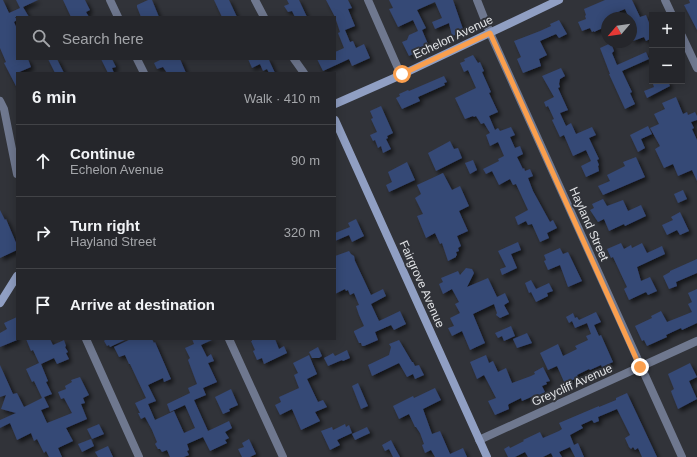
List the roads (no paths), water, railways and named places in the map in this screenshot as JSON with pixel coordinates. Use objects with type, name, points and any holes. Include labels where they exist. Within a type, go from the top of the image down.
[{"type":"street","points":[[110,0],[118,16]]},
{"type":"street","points":[[255,0],[263,16]]},
{"type":"street","points":[[368,0],[402,74]]},
{"type":"street","name":"Hayland Street","points":[[477,0],[490,33],[682,457]]},
{"type":"street","name":"Echelon Avenue","points":[[336,104],[559,0]]},
{"type":"street","points":[[665,0],[671,12]]},
{"type":"street","points":[[685,42],[697,68]]},
{"type":"street","points":[[138,60],[144,72]]},
{"type":"street","points":[[295,60],[303,72]]},
{"type":"street","points":[[0,100],[4,109],[16,169]]},
{"type":"street","name":"Fairgrove Avenue","points":[[336,122],[486,457]]},
{"type":"street","points":[[0,303],[16,278]]},
{"type":"street","points":[[86,340],[138,457]]},
{"type":"street","points":[[230,340],[283,457]]},
{"type":"street","name":"Greycliff Avenue","points":[[479,440],[697,341]]}]
